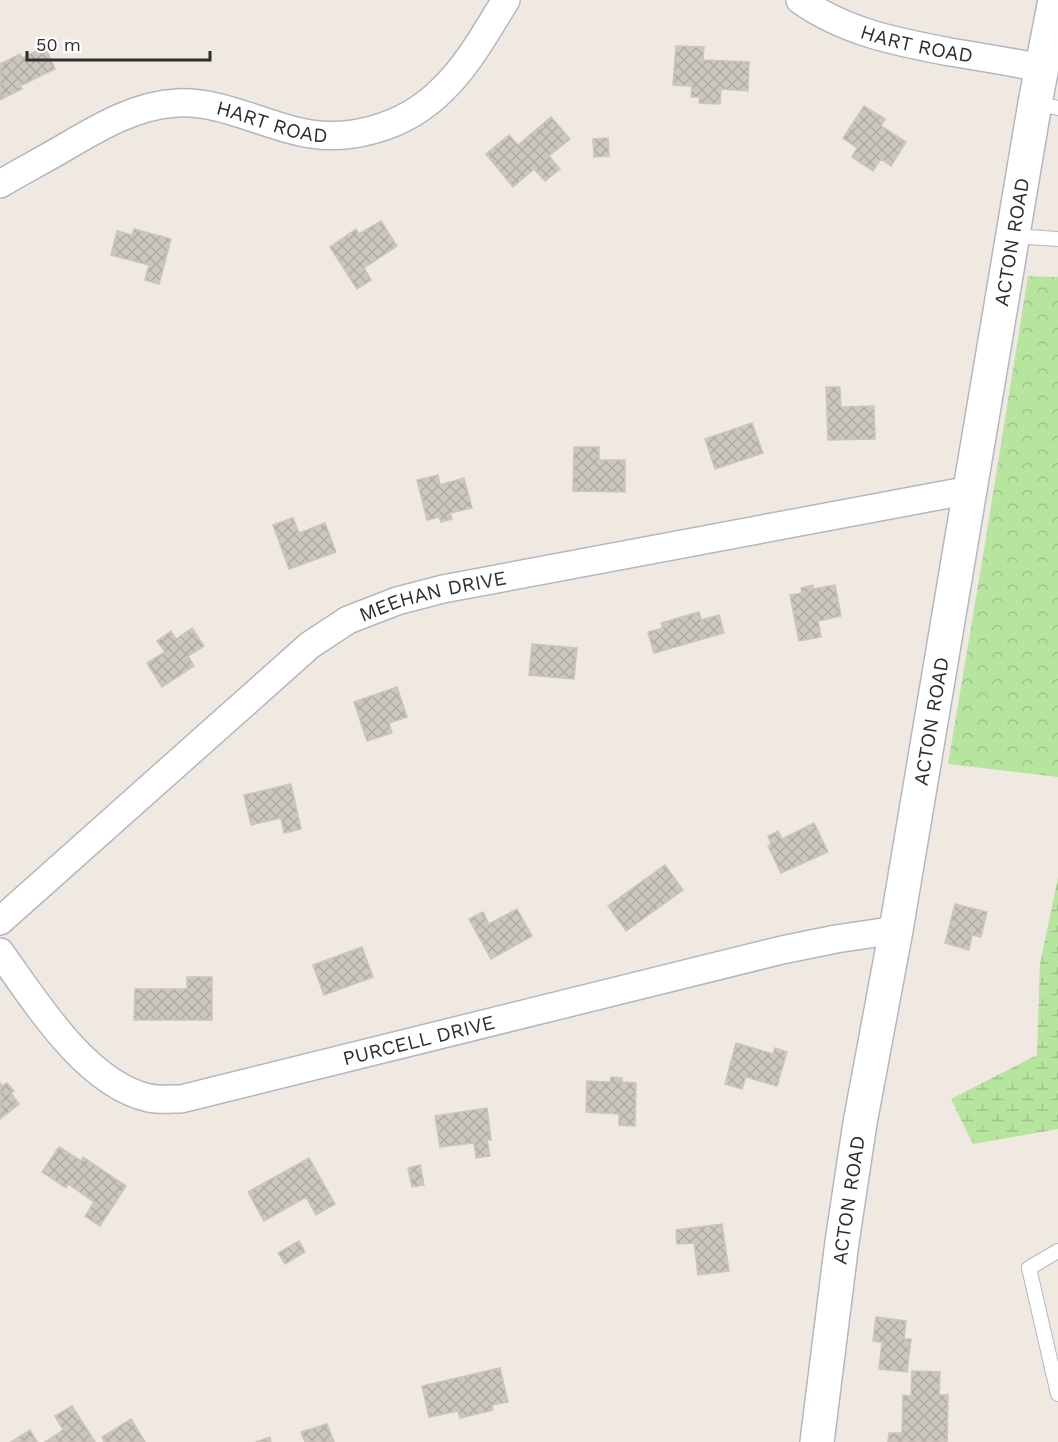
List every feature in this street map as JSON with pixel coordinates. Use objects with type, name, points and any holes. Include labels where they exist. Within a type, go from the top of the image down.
[{"type":"main road","name":"ACTON ROAD","points":[[817,1442],[860,1123],[896,930],[1012,236],[1046,105],[1041,68],[1055,7]]},
{"type":"street","name":"HART ROAD","points":[[0,184],[109,122],[139,111],[175,103],[207,105],[308,134],[345,135],[380,128],[416,111],[444,89],[468,61],[506,0]]},
{"type":"street","name":"HART ROAD","points":[[800,0],[836,22],[885,39],[1041,68]]},
{"type":"street","name":"MEEHAN DRIVE","points":[[0,921],[310,645],[348,620],[397,601],[443,589],[970,490]]},
{"type":"street","name":"PURCELL DRIVE","points":[[0,952],[50,1022],[72,1048],[120,1088],[149,1098],[181,1099],[782,950],[896,930]]},
{"type":"lane","points":[[1012,236],[1058,239]]},
{"type":"lane","points":[[1058,1251],[1029,1268],[1058,1394]]},
{"type":"green space","points":[[1028,276],[1058,277],[1058,777],[948,764]]},
{"type":"green space","points":[[1058,878],[1058,1129],[973,1144],[951,1099],[1037,1055],[1040,963]]},
{"type":"building","points":[[676,46],[704,47],[703,60],[749,62],[748,91],[721,89],[720,104],[699,103],[700,97],[691,97],[692,86],[673,85]]},
{"type":"building","points":[[45,47],[55,69],[20,86],[22,89],[0,100],[0,64],[20,54],[22,58]]},
{"type":"building","points":[[864,106],[885,119],[881,126],[906,142],[891,166],[881,159],[873,171],[852,157],[857,148],[843,138]]},
{"type":"building","points":[[551,117],[570,139],[549,156],[560,169],[545,181],[534,169],[513,187],[486,154],[509,135],[518,145]]},
{"type":"building","points":[[608,138],[609,156],[594,157],[593,139]]},
{"type":"building","points":[[381,221],[397,246],[364,268],[371,280],[357,289],[330,247],[356,229],[359,234]]},
{"type":"building","points":[[134,229],[171,239],[159,284],[145,280],[149,265],[111,255],[117,231],[132,235]]},
{"type":"building","points":[[826,387],[840,387],[841,407],[874,406],[875,439],[828,440]]},
{"type":"building","points":[[752,423],[763,453],[715,469],[705,439]]},
{"type":"building","points":[[574,447],[599,447],[599,460],[625,460],[625,492],[573,491]]},
{"type":"building","points":[[438,475],[440,485],[464,478],[472,508],[450,513],[452,519],[441,522],[439,517],[427,520],[417,480]]},
{"type":"building","points":[[293,518],[299,533],[325,523],[336,552],[289,569],[273,525]]},
{"type":"building","points":[[813,585],[813,589],[835,585],[841,616],[818,621],[821,637],[799,641],[790,595],[802,593],[801,588]]},
{"type":"building","points":[[699,612],[701,620],[719,615],[724,633],[654,653],[648,632],[663,628],[661,623]]},
{"type":"building","points":[[192,628],[204,646],[188,656],[194,666],[162,687],[147,663],[165,652],[157,641],[171,631],[176,639]]},
{"type":"building","points":[[532,644],[577,648],[574,679],[529,675]]},
{"type":"building","points":[[397,687],[407,717],[389,723],[392,733],[367,741],[354,702]]},
{"type":"building","points":[[291,784],[301,829],[284,833],[281,818],[251,825],[244,795]]},
{"type":"building","points":[[814,823],[828,852],[781,873],[768,846],[771,844],[768,836],[778,831],[782,839]]},
{"type":"building","points":[[665,865],[683,890],[626,931],[608,906]]},
{"type":"building","points":[[955,904],[987,912],[981,937],[972,935],[969,950],[945,943]]},
{"type":"building","points":[[517,909],[532,936],[491,959],[469,919],[483,912],[489,924]]},
{"type":"building","points":[[362,947],[373,977],[324,995],[313,965]]},
{"type":"building","points":[[187,977],[212,977],[212,1020],[134,1020],[135,989],[187,989]]},
{"type":"building","points":[[736,1043],[773,1054],[775,1048],[787,1052],[777,1086],[746,1077],[742,1089],[725,1084]]},
{"type":"building","points":[[611,1077],[622,1078],[622,1082],[636,1083],[635,1126],[619,1125],[619,1114],[586,1112],[587,1081],[610,1082]]},
{"type":"building","points":[[0,1083],[2,1086],[7,1083],[14,1091],[11,1093],[19,1104],[0,1119]]},
{"type":"building","points":[[487,1108],[491,1140],[487,1140],[490,1156],[476,1158],[474,1143],[440,1147],[435,1116]]},
{"type":"building","points":[[59,1147],[81,1161],[83,1157],[126,1186],[100,1226],[85,1216],[94,1202],[68,1184],[66,1188],[42,1172]]},
{"type":"building","points":[[309,1158],[335,1204],[316,1215],[306,1197],[264,1221],[248,1192]]},
{"type":"building","points":[[420,1165],[424,1185],[412,1187],[408,1168]]},
{"type":"building","points":[[722,1224],[729,1271],[698,1275],[694,1243],[677,1244],[676,1230]]},
{"type":"building","points":[[299,1241],[305,1252],[285,1264],[278,1253]]},
{"type":"building","points":[[876,1317],[906,1321],[904,1339],[911,1339],[907,1372],[879,1369],[882,1342],[873,1341]]},
{"type":"building","points":[[500,1368],[508,1402],[492,1405],[493,1410],[460,1418],[458,1411],[429,1417],[422,1386]]},
{"type":"building","points":[[912,1371],[940,1372],[939,1395],[948,1395],[947,1442],[888,1442],[889,1433],[902,1433],[903,1395],[911,1396]]},
{"type":"building","points":[[72,1406],[95,1442],[45,1442],[63,1430],[55,1416]]},
{"type":"building","points":[[131,1419],[145,1442],[104,1442],[102,1437]]},
{"type":"building","points":[[327,1424],[334,1442],[305,1442],[301,1432]]},
{"type":"building","points":[[30,1430],[37,1442],[11,1442]]},
{"type":"building","points":[[270,1437],[271,1442],[256,1442]]}]
